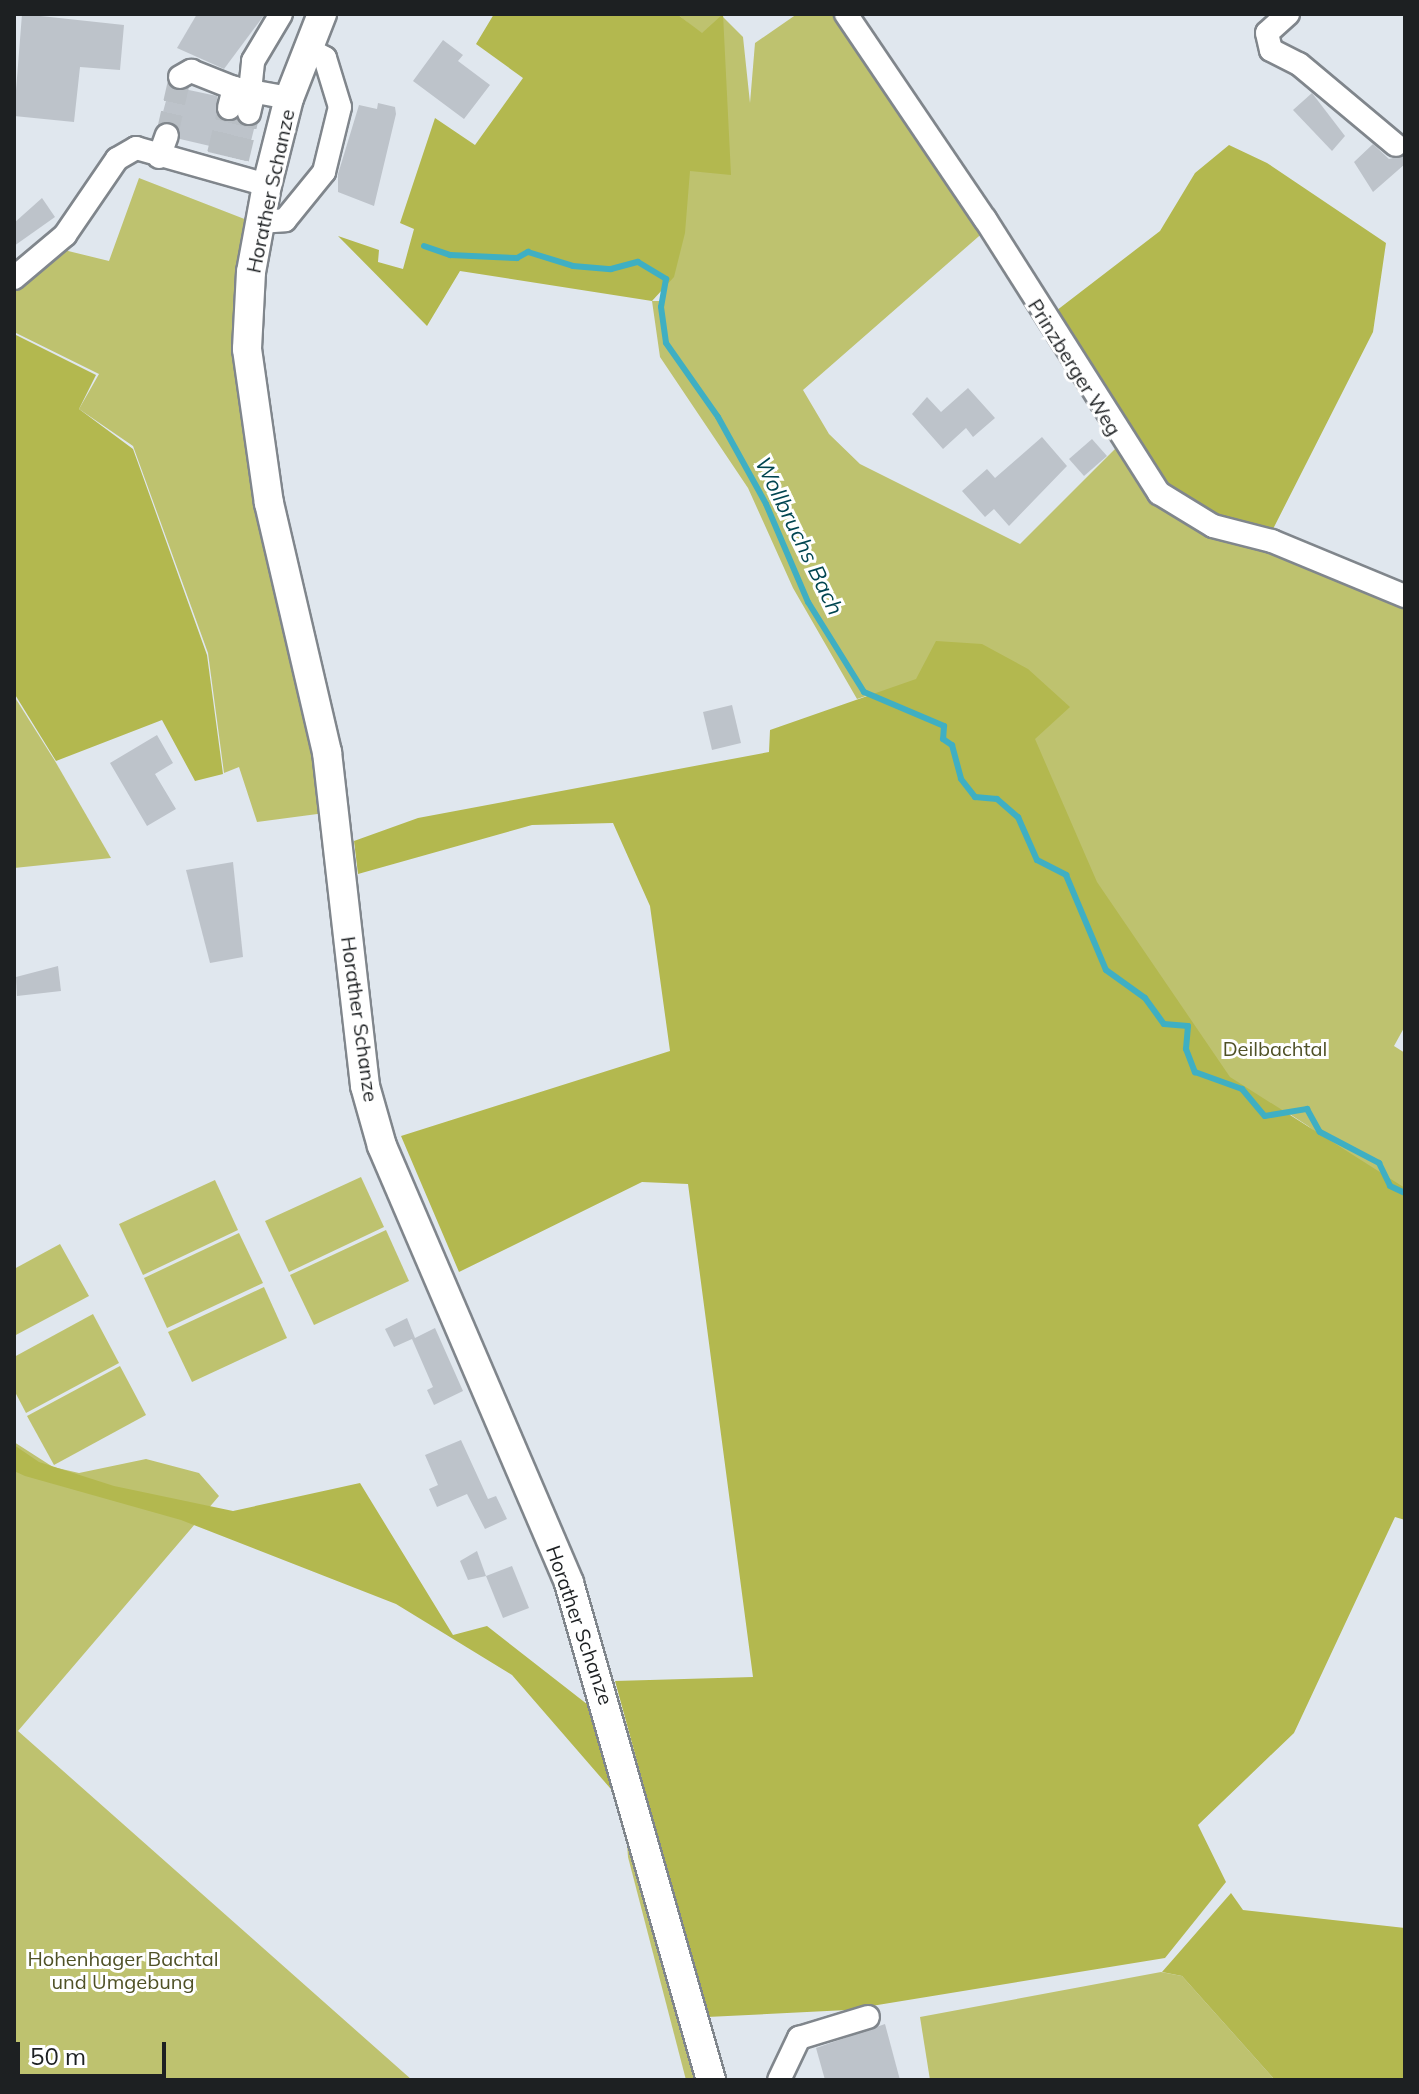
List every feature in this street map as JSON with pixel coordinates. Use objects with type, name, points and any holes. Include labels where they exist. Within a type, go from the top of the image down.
[{"type":"main road","name":"Horather Schanze","points":[[322,14],[306,48],[289,98],[267,185],[259,222],[247,349],[255,429],[327,752],[365,1086],[382,1146],[569,1583],[711,2080]]},
{"type":"lane","points":[[243,98],[253,61],[281,14]]},
{"type":"lane","name":"Prinzberger Weg","points":[[846,14],[985,219],[1159,493],[1213,526],[1272,541],[1405,596]]},
{"type":"lane","points":[[1288,14],[1267,33],[1271,50],[1299,64],[1396,145]]},
{"type":"lane","points":[[259,222],[285,220],[324,172],[340,107],[325,58],[306,48]]},
{"type":"lane","points":[[180,77],[191,71],[243,98],[289,98]]},
{"type":"lane","points":[[14,278],[65,235],[117,159],[136,148],[163,146],[226,164],[267,185]]},
{"type":"lane","points":[[779,2080],[799,2038],[868,2017]]},
{"type":"green space","points":[[494,14],[677,14],[702,33],[723,14],[731,175],[690,171],[685,233],[674,277],[652,301],[460,271],[427,326],[338,236],[379,250],[378,262],[403,269],[414,229],[400,223],[435,118],[475,145],[523,78],[476,44]]},
{"type":"green space","name":"Deilbachtal","points":[[677,14],[720,14],[743,37],[750,103],[755,43],[797,14],[856,14],[994,223],[803,390],[829,434],[860,464],[1020,544],[1118,446],[1405,603],[1405,1026],[1394,1046],[1405,1053],[1405,1205],[1285,1111],[1263,1115],[872,694],[857,699],[793,588],[748,488],[660,357],[652,301],[661,301],[698,31]]},
{"type":"green space","points":[[1229,145],[1267,163],[1386,243],[1373,332],[1271,533],[1216,518],[1163,487],[1052,314],[1160,231],[1195,173]]},
{"type":"green space","points":[[139,178],[247,220],[243,272],[325,813],[257,822],[239,767],[224,773],[208,653],[133,446],[79,409],[99,374],[14,332],[14,288],[60,249],[109,261]]},
{"type":"green space","points":[[14,334],[96,375],[79,409],[133,449],[207,655],[223,774],[195,781],[162,720],[56,761],[14,693]]},
{"type":"green space","points":[[936,641],[982,644],[1028,669],[1070,707],[1035,739],[1097,882],[1230,1077],[1405,1188],[1405,1520],[1395,1517],[1294,1733],[1198,1825],[1226,1882],[1165,1958],[847,2010],[707,2017],[615,1681],[753,1677],[688,1184],[642,1182],[459,1272],[401,1136],[670,1051],[650,906],[613,823],[532,825],[358,874],[354,841],[418,818],[769,752],[770,730],[916,679]]},
{"type":"green space","points":[[14,696],[55,761],[111,858],[14,868]]},
{"type":"green space","points":[[361,1177],[384,1227],[289,1272],[265,1221]]},
{"type":"green space","points":[[215,1180],[238,1230],[143,1275],[119,1224]]},
{"type":"green space","points":[[386,1230],[409,1281],[314,1325],[290,1275]]},
{"type":"green space","points":[[239,1233],[263,1283],[167,1328],[144,1278]]},
{"type":"green space","points":[[60,1244],[89,1296],[14,1336],[14,1269]]},
{"type":"green space","points":[[264,1287],[287,1338],[192,1382],[168,1332]]},
{"type":"green space","points":[[93,1314],[119,1363],[26,1413],[14,1390],[14,1357]]},
{"type":"green space","points":[[120,1366],[146,1415],[54,1465],[27,1416]]},
{"type":"green space","name":"Hohenhager Bachtal und Umgebung","points":[[14,1442],[53,1467],[79,1473],[146,1459],[199,1473],[219,1496],[18,1731],[412,2080],[14,2080]]},
{"type":"green space","points":[[14,1445],[39,1462],[114,1486],[233,1511],[360,1483],[453,1635],[487,1626],[592,1708],[623,1803],[512,1675],[396,1604],[181,1520],[25,1476],[14,1471]]},
{"type":"green space","points":[[626,1831],[701,2080],[686,2080],[628,1857]]},
{"type":"green space","points":[[1231,1893],[1243,1910],[1405,1928],[1405,2080],[1275,2080],[1182,1976],[1162,1972]]},
{"type":"green space","points":[[1161,1972],[1182,1976],[1275,2080],[930,2080],[920,2017]]},
{"type":"building","points":[[22,14],[124,25],[120,70],[80,67],[74,122],[14,116]]},
{"type":"building","points":[[197,14],[265,14],[224,69],[177,48]]},
{"type":"building","points":[[443,40],[463,55],[458,61],[490,85],[464,119],[413,81]]},
{"type":"building","points":[[170,86],[217,96],[220,119],[255,125],[246,161],[208,152],[210,146],[180,139],[172,122],[160,123]]},
{"type":"building","points":[[1312,93],[1345,136],[1332,151],[1293,110]]},
{"type":"building","points":[[378,103],[395,107],[396,114],[374,206],[338,192],[338,174],[359,105],[377,109]]},
{"type":"building","points":[[1373,144],[1389,159],[1405,155],[1405,164],[1373,192],[1354,162]]},
{"type":"building","points":[[42,198],[55,217],[14,246],[14,223]]},
{"type":"building","points":[[968,388],[995,418],[973,437],[966,428],[943,449],[912,414],[927,397],[941,412]]},
{"type":"building","points":[[1042,437],[1067,466],[1009,526],[994,509],[985,517],[962,491],[987,469],[995,478]]},
{"type":"building","points":[[1092,439],[1107,456],[1084,476],[1069,459]]},
{"type":"building","points":[[732,705],[741,743],[712,750],[703,712]]},
{"type":"building","points":[[157,735],[173,763],[155,774],[176,809],[147,826],[110,763]]},
{"type":"building","points":[[233,862],[243,957],[210,963],[186,870]]},
{"type":"building","points":[[58,966],[61,991],[17,996],[16,977]]},
{"type":"building","points":[[407,1318],[415,1338],[435,1328],[463,1391],[434,1405],[427,1390],[433,1387],[412,1339],[394,1347],[385,1329]]},
{"type":"building","points":[[461,1440],[488,1499],[496,1496],[507,1519],[485,1529],[467,1494],[437,1507],[429,1489],[438,1485],[425,1455]]},
{"type":"building","points":[[477,1551],[486,1576],[468,1580],[460,1561]]},
{"type":"building","points":[[512,1566],[529,1608],[503,1618],[486,1576]]},
{"type":"building","points":[[885,2024],[900,2080],[825,2080],[816,2048]]},
{"type":"waterway","name":"Wollbruchs Bach","points":[[424,246],[450,255],[517,258],[528,252],[573,266],[611,269],[638,262],[666,279],[661,307],[666,343],[718,417],[766,504],[808,602],[864,692],[944,726],[943,739],[952,745],[961,779],[975,797],[997,799],[1018,817],[1037,860],[1066,875],[1106,970],[1145,998],[1164,1024],[1188,1026],[1186,1049],[1195,1072],[1242,1089],[1265,1116],[1307,1109],[1320,1132],[1379,1163],[1390,1186],[1405,1193]]},
{"type":"tunnel","points":[[167,135],[180,77]]},
{"type":"tunnel","points":[[218,154],[229,108]]},
{"type":"tunnel","points":[[238,159],[249,113]]}]
